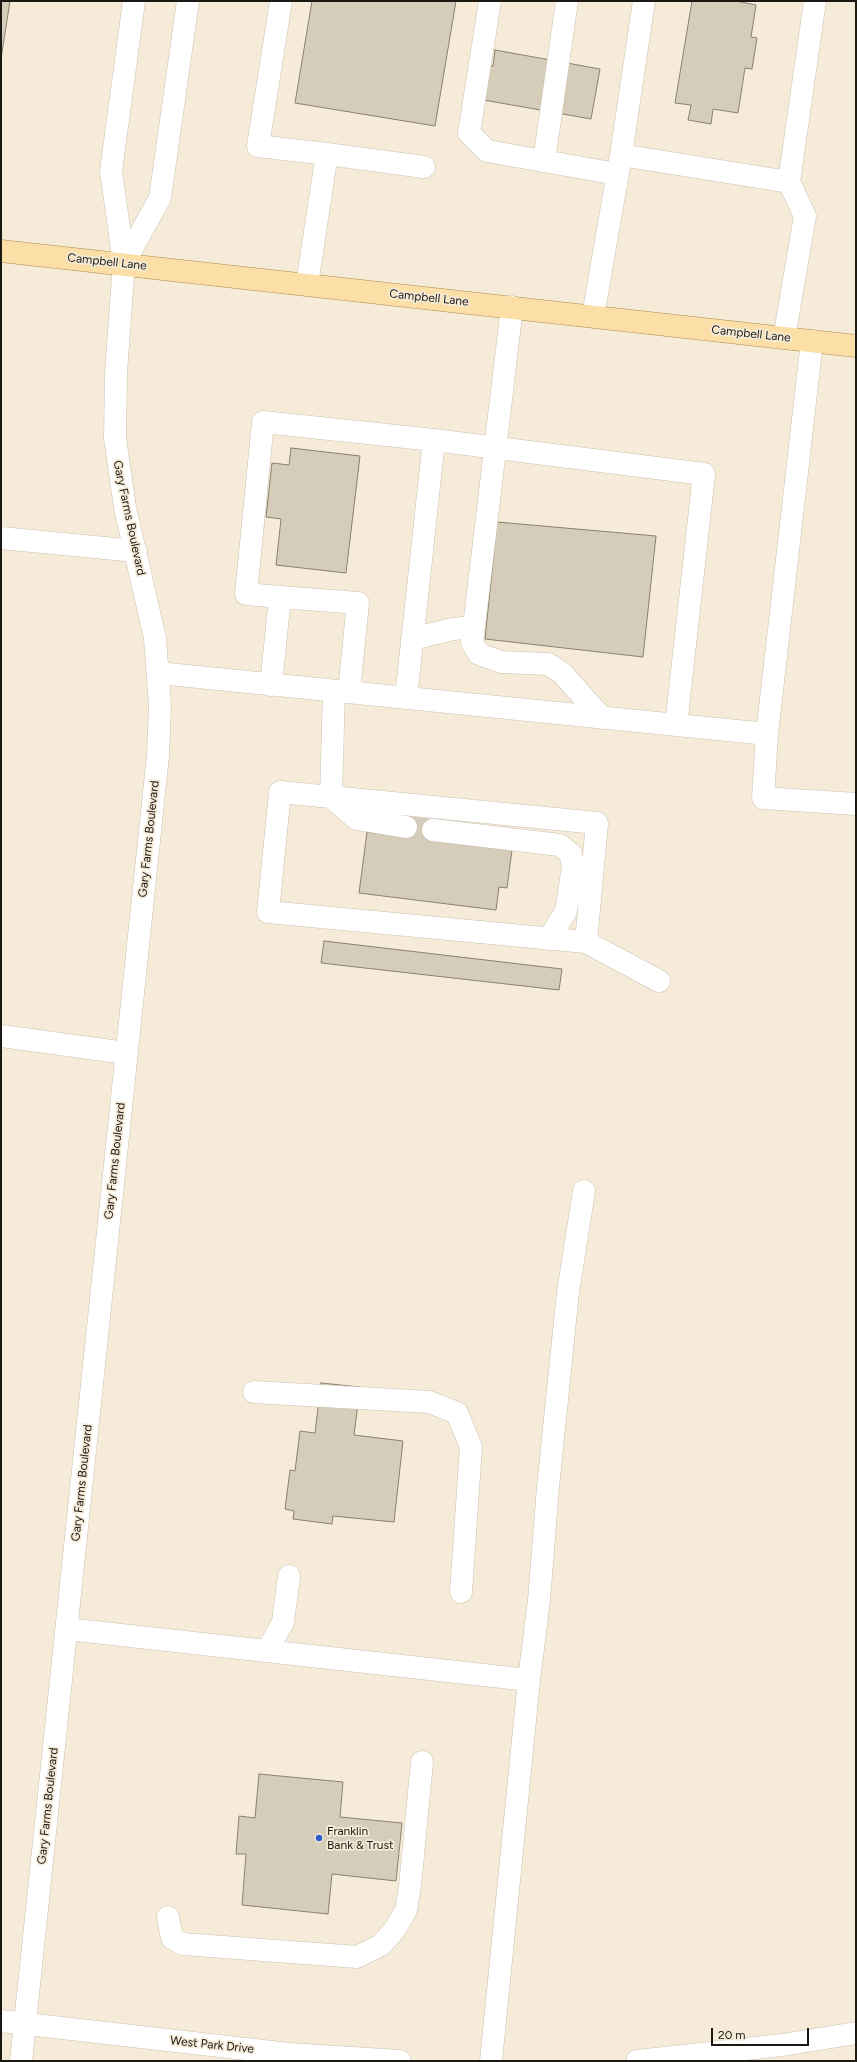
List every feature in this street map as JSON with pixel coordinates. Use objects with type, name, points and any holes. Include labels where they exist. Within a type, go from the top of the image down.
[{"type":"main road","name":"Campbell Lane","points":[[1,251],[124,263],[856,346]]},
{"type":"street","points":[[124,263],[111,171],[134,1]]},
{"type":"street","points":[[124,263],[160,198],[188,1]]},
{"type":"street","points":[[281,1],[258,146],[424,167]]},
{"type":"street","points":[[490,1],[468,133],[486,151],[544,161],[619,165],[789,182]]},
{"type":"street","points":[[544,161],[567,1]]},
{"type":"street","points":[[593,316],[619,165],[644,1]]},
{"type":"street","points":[[784,338],[805,216],[789,182],[814,1]]},
{"type":"street","points":[[307,284],[327,154]]},
{"type":"street","name":"Gary Farms Boulevard","points":[[22,2061],[158,755],[160,706],[155,638],[125,508],[115,438],[116,372],[124,263]]},
{"type":"street","points":[[512,308],[472,643],[479,654],[501,662],[548,664],[562,673],[602,718]]},
{"type":"street","points":[[812,341],[767,734],[763,798],[856,804]]},
{"type":"street","points":[[331,798],[341,692],[358,603],[246,594],[263,422],[434,440],[704,474],[676,726]]},
{"type":"street","points":[[406,698],[434,440]]},
{"type":"street","points":[[1,538],[136,552]]},
{"type":"street","points":[[271,685],[280,597]]},
{"type":"street","points":[[412,639],[453,629],[474,627]]},
{"type":"street","points":[[158,673],[767,734]]},
{"type":"street","points":[[586,942],[597,823],[280,792],[268,912],[586,942],[659,981]]},
{"type":"street","points":[[331,798],[357,819],[406,827]]},
{"type":"street","points":[[433,830],[560,845],[570,854],[573,867],[566,911],[550,939]]},
{"type":"street","points":[[1,1036],[126,1053]]},
{"type":"street","points":[[491,2061],[529,1680],[539,1600],[548,1486],[568,1292],[584,1191]]},
{"type":"street","points":[[254,1392],[429,1402],[457,1413],[471,1447],[461,1592]]},
{"type":"street","points":[[267,1651],[283,1622],[289,1576]]},
{"type":"street","points":[[67,1629],[529,1680]]},
{"type":"street","points":[[168,1917],[172,1938],[183,1944],[357,1957],[381,1945],[395,1929],[406,1910],[410,1886],[422,1762]]},
{"type":"street","name":"West Park Drive","points":[[1,2021],[289,2054],[400,2061]]},
{"type":"street","points":[[637,2061],[782,2045],[856,2034]]},
{"type":"building","points":[[1,1],[10,1],[1,59]]},
{"type":"building","points":[[312,1],[456,1],[435,126],[295,103]]},
{"type":"building","points":[[692,1],[736,1],[756,5],[751,37],[757,38],[752,69],[745,68],[738,113],[713,109],[711,124],[688,120],[691,105],[675,103]]},
{"type":"building","points":[[495,50],[600,69],[591,119],[478,99],[484,65],[493,66]]},
{"type":"building","points":[[291,448],[360,456],[346,573],[276,565],[281,519],[266,517],[272,463],[289,465]]},
{"type":"building","points":[[497,522],[656,536],[643,657],[485,639]]},
{"type":"building","points":[[367,832],[512,850],[507,888],[499,887],[496,910],[359,893]]},
{"type":"building","points":[[324,941],[562,969],[559,990],[321,963]]},
{"type":"building","points":[[321,1383],[360,1387],[354,1435],[403,1441],[394,1522],[333,1516],[332,1524],[293,1519],[294,1511],[285,1509],[290,1470],[295,1471],[300,1431],[315,1433]]},
{"type":"building","name":"Franklin Bank & Trust","points":[[259,1774],[343,1782],[340,1817],[402,1823],[396,1881],[332,1874],[328,1914],[242,1905],[246,1854],[236,1854],[239,1816],[255,1818]]},
{"type":"tunnel","points":[[406,827],[433,830]]},
{"type":"place","name":"Franklin Bank & Trust","points":[[319,1838]]}]
